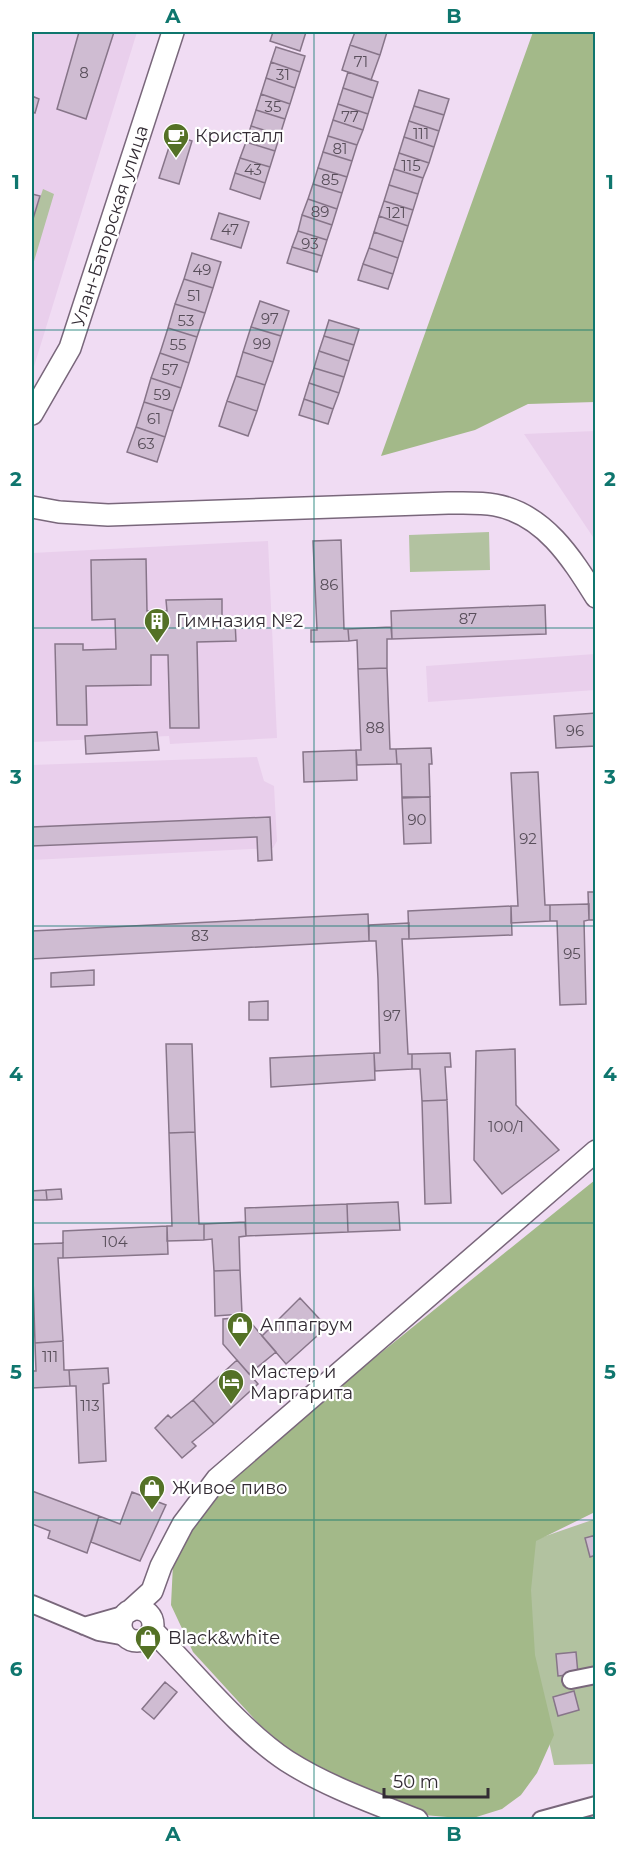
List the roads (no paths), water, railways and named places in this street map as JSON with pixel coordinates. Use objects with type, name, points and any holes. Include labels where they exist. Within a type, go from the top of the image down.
[{"type":"street","name":"Улан-Баторская улица","points":[[32,414],[70,348],[173,32]]},
{"type":"street","points":[[32,507],[59,512],[108,515],[448,503],[494,505],[526,515],[561,545],[596,597]]},
{"type":"street","points":[[142,1632],[161,1566],[183,1524],[218,1479],[596,1151]]},
{"type":"street","points":[[128,1612],[152,1591]]},
{"type":"street","points":[[32,1604],[99,1632],[142,1632],[182,1661],[256,1737],[286,1760],[332,1787],[417,1820]]},
{"type":"street","points":[[83,1626],[128,1612],[146,1612],[142,1632]]},
{"type":"street","points":[[571,1680],[596,1675]]},
{"type":"street","points":[[541,1820],[596,1805]]},
{"type":"place","name":"Кристалл","points":[[176,159]]},
{"type":"place","name":"Гимназия №2","points":[[157,644]]},
{"type":"place","name":"Аппагрум","points":[[240,1348]]},
{"type":"place","name":"Мастер и Маргарита","points":[[231,1405]]},
{"type":"place","name":"Живое пиво","points":[[152,1511]]},
{"type":"place","name":"Black&white","points":[[148,1661]]}]
